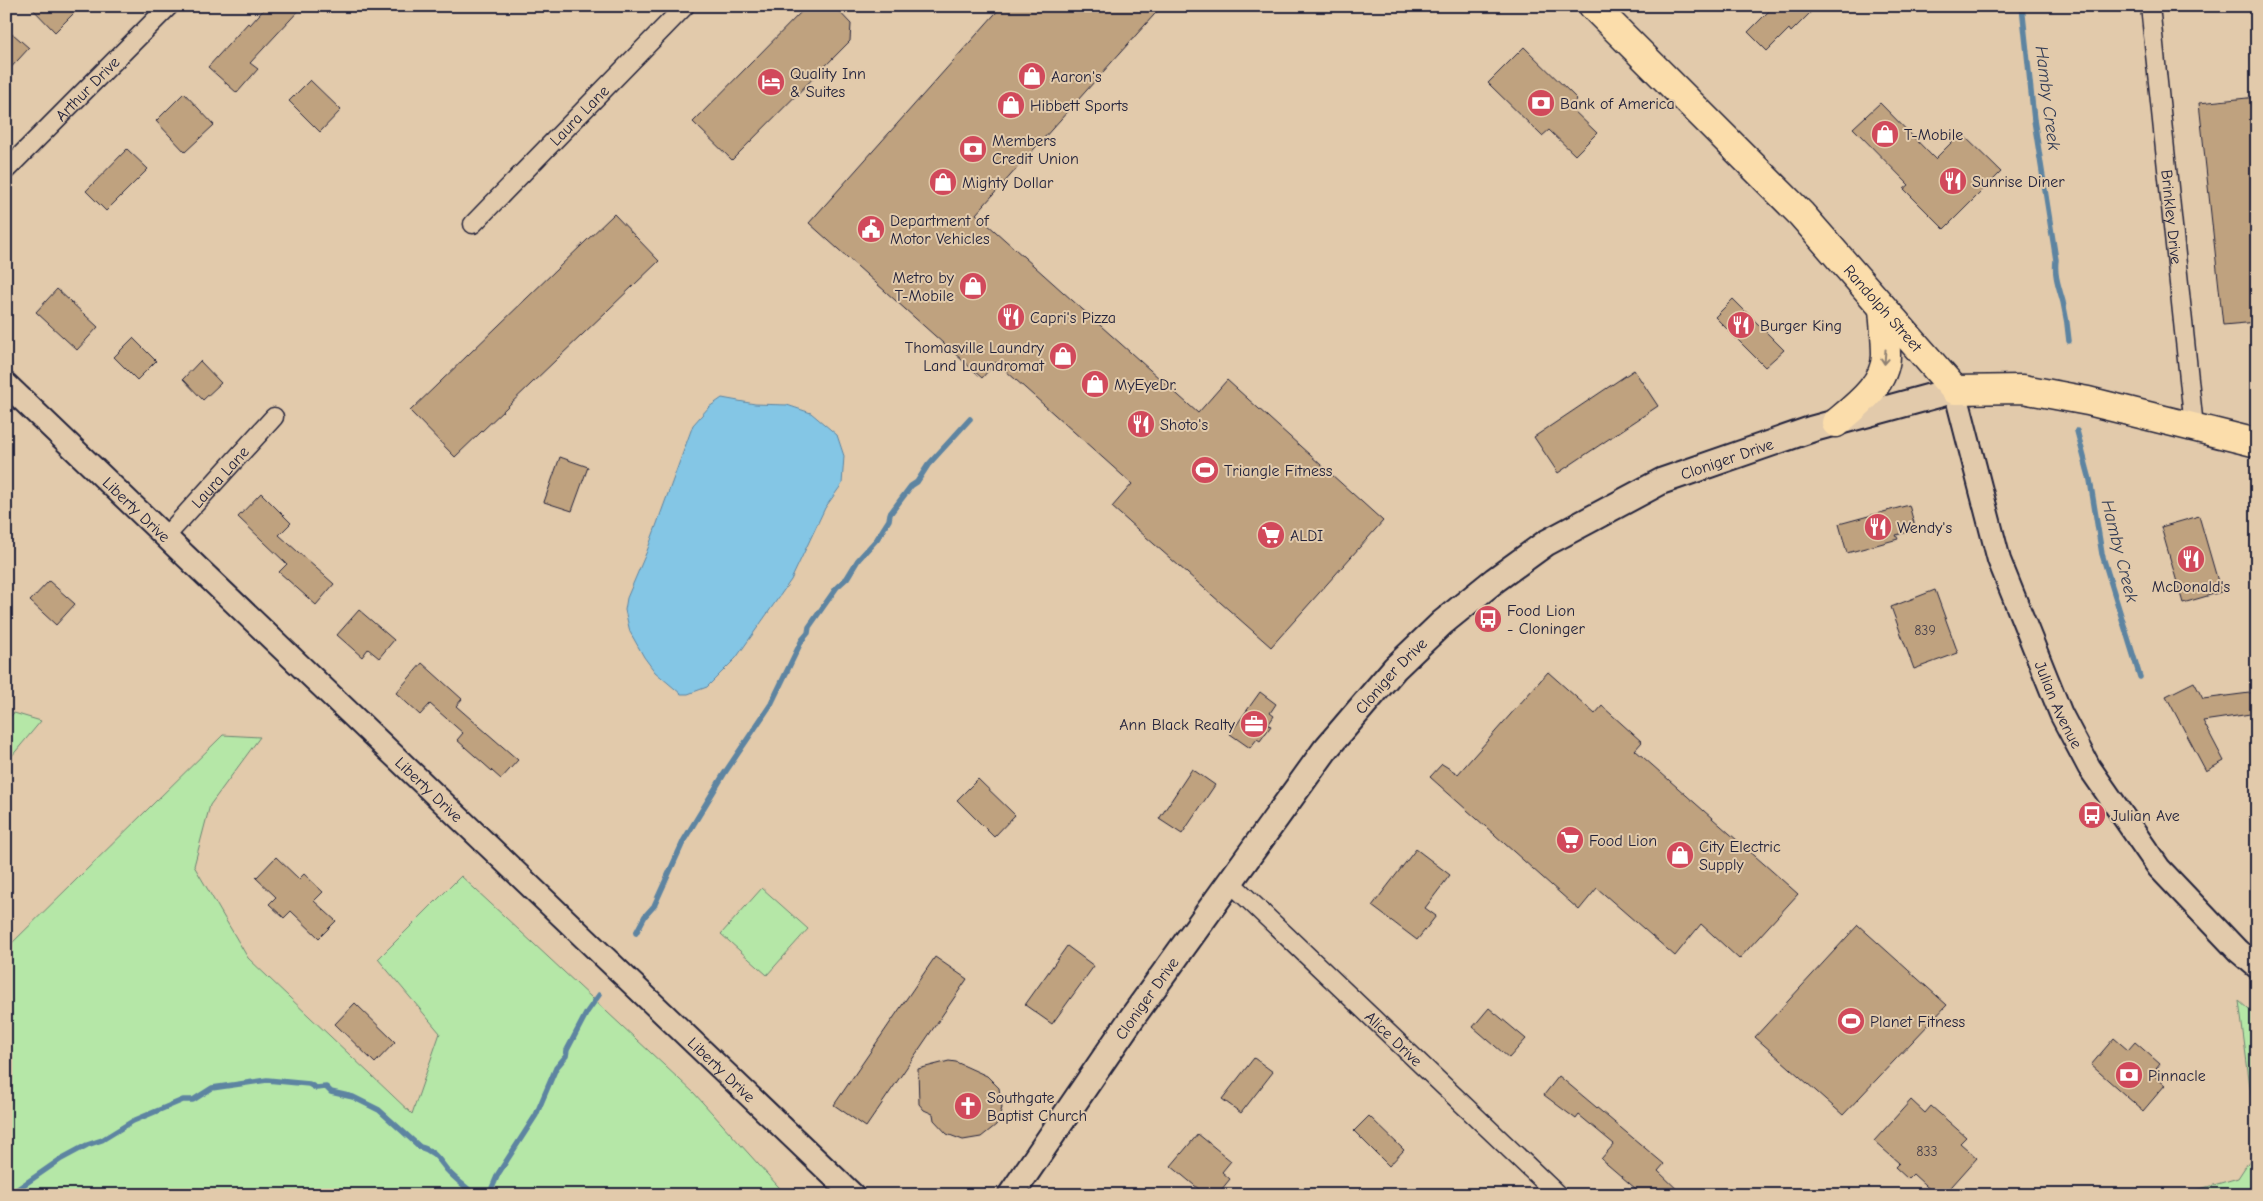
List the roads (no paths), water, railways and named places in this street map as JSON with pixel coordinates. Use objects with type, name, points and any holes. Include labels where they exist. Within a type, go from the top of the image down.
[{"type":"main road","name":"Randolph Street","points":[[1593,6],[1801,214],[1955,390]]},
{"type":"main road","points":[[1836,423],[1859,404],[1882,373],[1886,357],[1883,308]]},
{"type":"main road","points":[[1955,390],[2024,389],[2088,401],[2257,443]]},
{"type":"main road","name":"Cloniger Drive","points":[[1011,1195],[1129,1022],[1325,750],[1395,668],[1442,623],[1495,580],[1546,543],[1662,481],[1836,423],[1955,390]]},
{"type":"street","name":"Arthur Drive","points":[[6,170],[168,6]]},
{"type":"street","name":"Laura Lane","points":[[473,224],[685,6]]},
{"type":"street","name":"Brinkley Drive","points":[[2150,6],[2194,427]]},
{"type":"street","name":"Liberty Drive","points":[[6,384],[852,1195]]},
{"type":"street","name":"Julian Avenue","points":[[1955,390],[1999,560],[2061,714],[2089,767],[2159,868],[2238,951],[2257,967]]},
{"type":"street","name":"Laura Lane","points":[[166,536],[274,417]]},
{"type":"street","name":"Alice Drive","points":[[1229,881],[1558,1195]]},
{"type":"water","points":[[722,398],[755,404],[787,405],[811,413],[837,435],[844,456],[842,484],[825,508],[791,580],[736,658],[707,687],[688,694],[681,694],[655,672],[644,657],[630,632],[625,610],[627,598],[647,551],[693,425],[709,407]]},
{"type":"waterway","name":"Hamby Creek","points":[[2022,6],[2034,120],[2056,260],[2056,276],[2065,312],[2069,341]]},
{"type":"waterway","points":[[636,933],[645,916],[654,906],[684,840],[724,774],[771,704],[802,640],[808,633],[809,627],[837,587],[847,578],[858,560],[877,539],[889,520],[890,514],[911,486],[917,482],[928,465],[970,419]]},
{"type":"waterway","name":"Hamby Creek","points":[[2077,431],[2090,480],[2102,554],[2140,677]]},
{"type":"waterway","points":[[489,1195],[498,1174],[536,1115],[556,1068],[566,1056],[567,1050],[587,1012],[599,995]]},
{"type":"waterway","points":[[9,1195],[61,1159],[87,1145],[102,1140],[133,1121],[183,1100],[193,1100],[212,1088],[267,1080],[309,1084],[316,1088],[326,1087],[331,1092],[353,1097],[379,1110],[420,1147],[433,1153],[450,1173],[475,1195]]},
{"type":"place","name":"Aaron's","points":[[1032,76]]},
{"type":"place","name":"Quality Inn & Suites","points":[[771,82]]},
{"type":"place","name":"Bank of America","points":[[1541,103]]},
{"type":"place","name":"Hibbett Sports","points":[[1011,105]]},
{"type":"place","name":"T-Mobile","points":[[1885,134]]},
{"type":"place","name":"Members Credit Union","points":[[973,149]]},
{"type":"place","name":"Sunrise Diner","points":[[1953,181]]},
{"type":"place","name":"Mighty Dollar","points":[[943,182]]},
{"type":"place","name":"Department of Motor Vehicles","points":[[871,229]]},
{"type":"place","name":"Metro by T-Mobile","points":[[973,286]]},
{"type":"place","name":"Capri's Pizza","points":[[1011,317]]},
{"type":"place","name":"Burger King","points":[[1741,325]]},
{"type":"place","name":"Thomasville Laundry Land Laundromat","points":[[1063,356]]},
{"type":"place","name":"MyEyeDr.","points":[[1095,384]]},
{"type":"place","name":"Shoto's","points":[[1141,424]]},
{"type":"place","name":"Triangle Fitness","points":[[1205,470]]},
{"type":"place","name":"Wendy's","points":[[1878,527]]},
{"type":"place","name":"ALDI","points":[[1271,535]]},
{"type":"place","name":"McDonald's","points":[[2191,559]]},
{"type":"place","name":"Food Lion - Cloninger","points":[[1488,619]]},
{"type":"place","name":"Ann Black Realty","points":[[1254,724]]},
{"type":"place","name":"Julian Ave","points":[[2092,815]]},
{"type":"place","name":"Food Lion","points":[[1570,840]]},
{"type":"place","name":"City Electric Supply","points":[[1680,855]]},
{"type":"place","name":"Planet Fitness","points":[[1851,1021]]},
{"type":"place","name":"Pinnacle","points":[[2129,1075]]},
{"type":"place","name":"Southgate Baptist Church","points":[[968,1106]]}]
